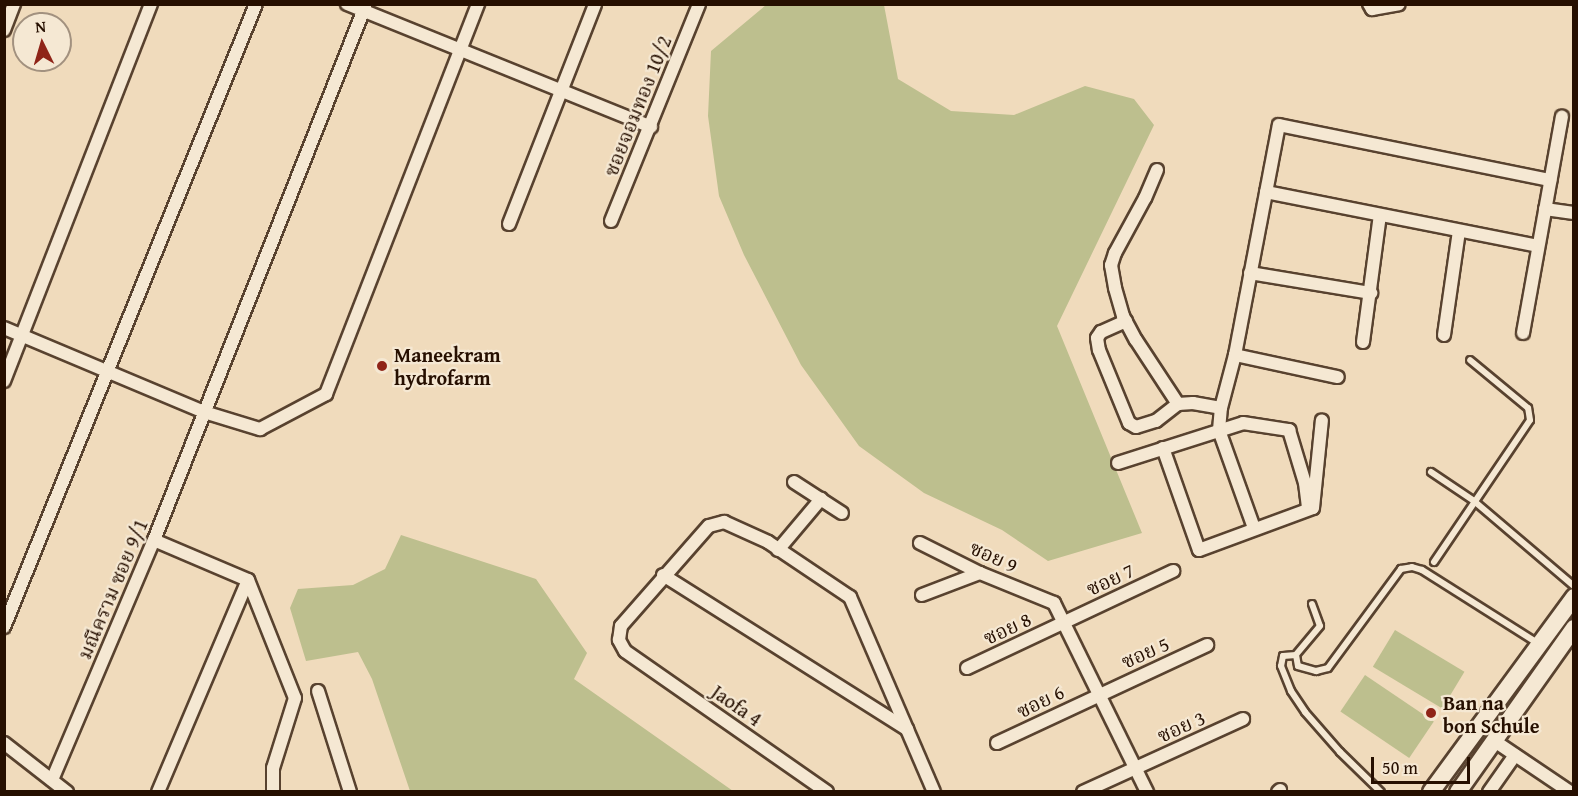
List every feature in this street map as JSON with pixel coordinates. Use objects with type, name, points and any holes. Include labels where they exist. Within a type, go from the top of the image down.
[{"type":"main road","points":[[1431,792],[1574,597]]},
{"type":"main road","points":[[1458,792],[1574,628]]},
{"type":"street","points":[[4,30],[14,4]]},
{"type":"street","points":[[4,381],[24,336],[152,4]]},
{"type":"street","points":[[4,627],[256,4]]},
{"type":"street","points":[[347,4],[364,8],[460,50],[651,127]]},
{"type":"street","points":[[4,328],[204,412],[260,429],[326,394],[478,4]]},
{"type":"street","points":[[509,224],[595,4]]},
{"type":"street","name":"ซอยจอมทอง 10/2","points":[[611,221],[699,4]]},
{"type":"street","points":[[1369,4],[1372,9],[1400,4]]},
{"type":"street","name":"มณีคราม ซอย 9/1","points":[[52,780],[154,540],[364,8]]},
{"type":"street","points":[[1523,333],[1562,116]]},
{"type":"street","points":[[1254,528],[1219,430],[1221,408],[1235,355],[1280,125],[1550,180]]},
{"type":"street","points":[[1157,170],[1111,265],[1115,288],[1126,321],[1178,404]]},
{"type":"street","points":[[1266,192],[1538,246]]},
{"type":"street","points":[[1545,209],[1574,213]]},
{"type":"street","points":[[1363,342],[1380,215]]},
{"type":"street","points":[[1444,335],[1459,231]]},
{"type":"street","points":[[1250,273],[1371,293]]},
{"type":"street","points":[[1126,321],[1101,332],[1097,338],[1099,350],[1129,423],[1136,428],[1156,421],[1178,404],[1193,403],[1221,408]]},
{"type":"street","points":[[1235,355],[1338,377]]},
{"type":"street","points":[[1163,447],[1199,550],[1313,508],[1322,420]]},
{"type":"street","points":[[1118,463],[1243,423],[1289,430],[1305,483],[1308,509]]},
{"type":"street","points":[[794,482],[842,513]]},
{"type":"street","points":[[778,550],[821,500]]},
{"type":"street","points":[[907,729],[663,575],[708,526],[724,522],[768,542],[850,597],[907,729],[934,792]]},
{"type":"street","points":[[154,540],[248,580],[296,698],[273,768],[273,792]]},
{"type":"street","name":"ซอย 9","points":[[920,543],[980,573],[1054,603],[1064,623]]},
{"type":"street","name":"ซอย 7","points":[[1064,623],[1173,571]]},
{"type":"street","points":[[922,596],[980,573]]},
{"type":"street","name":"Jaofa 4","points":[[663,575],[621,626],[619,640],[625,651],[827,792]]},
{"type":"street","points":[[158,792],[248,580]]},
{"type":"street","points":[[1064,623],[1147,792]]},
{"type":"street","name":"ซอย 8","points":[[967,668],[1064,623]]},
{"type":"street","name":"ซอย 5","points":[[1100,694],[1207,645]]},
{"type":"street","points":[[318,691],[350,792]]},
{"type":"street","name":"ซอย 6","points":[[997,743],[1100,694]]},
{"type":"street","name":"ซอย 3","points":[[1083,792],[1243,719]]},
{"type":"street","points":[[1493,740],[1570,792]]},
{"type":"street","points":[[4,743],[67,792]]},
{"type":"street","points":[[1489,792],[1515,755]]},
{"type":"lane","points":[[1434,562],[1530,420],[1528,408],[1470,360]]},
{"type":"lane","points":[[1431,472],[1474,501],[1574,586]]},
{"type":"lane","points":[[1296,655],[1298,666],[1316,671],[1328,668],[1401,569],[1412,567],[1422,570],[1539,644]]},
{"type":"lane","points":[[1312,604],[1320,626],[1296,655],[1283,656],[1281,666],[1291,691],[1305,712],[1340,752],[1381,792]]},
{"type":"green space","points":[[766,5],[884,5],[898,79],[951,111],[1014,115],[1085,86],[1134,99],[1154,125],[1057,326],[1142,533],[1048,561],[1002,530],[924,493],[859,446],[801,365],[744,255],[719,196],[708,116],[711,51]]},
{"type":"green space","points":[[401,535],[536,579],[587,653],[574,679],[733,791],[410,791],[372,679],[358,652],[306,661],[290,608],[298,589],[353,585],[385,569]]},
{"type":"green space","points":[[1395,630],[1464,672],[1442,709],[1373,667]]},
{"type":"green space","points":[[1365,675],[1434,721],[1409,758],[1340,711]]},
{"type":"place","name":"Maneekram hydrofarm","points":[[382,366]]},
{"type":"place","name":"Ban na bon Schule","points":[[1431,713]]}]
